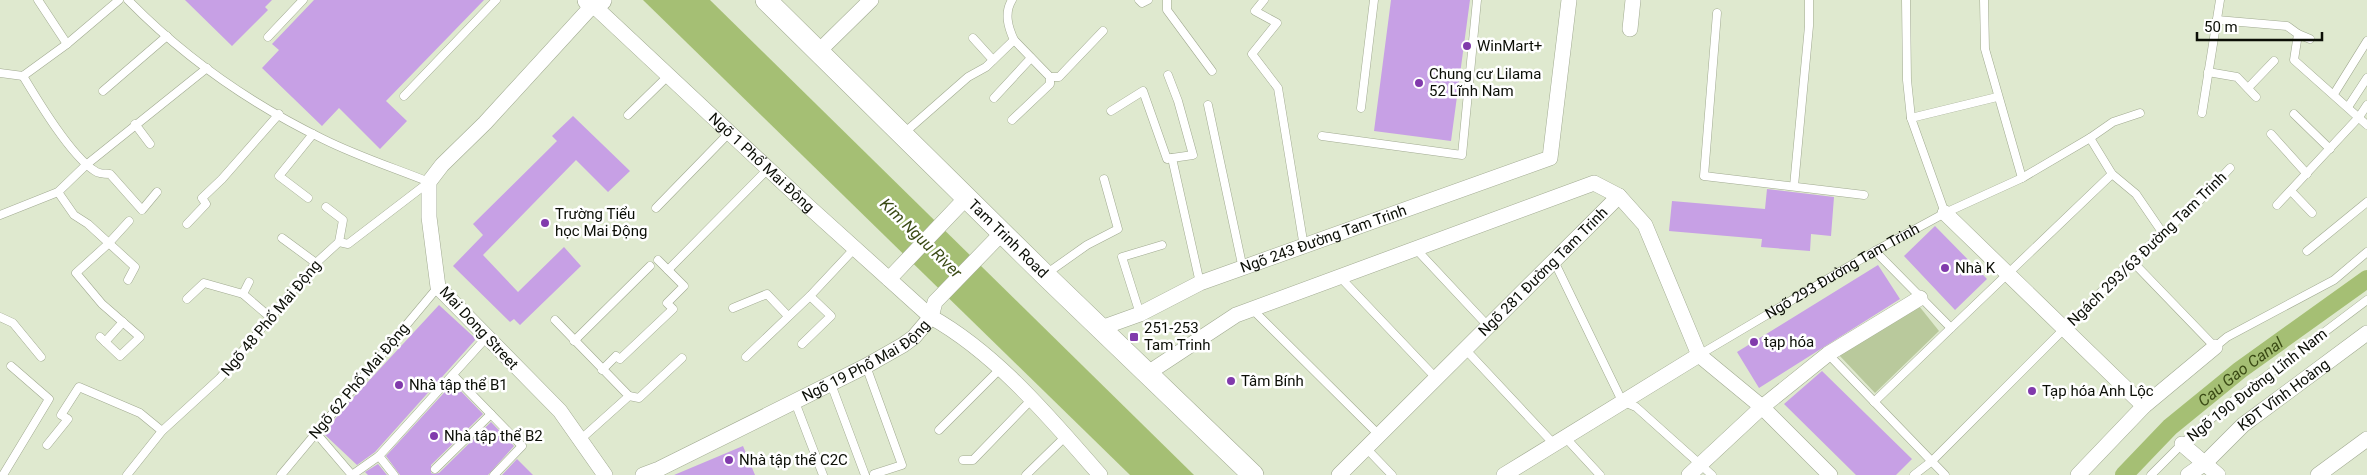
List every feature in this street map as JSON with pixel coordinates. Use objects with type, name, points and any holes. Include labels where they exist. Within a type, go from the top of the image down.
[{"type":"main road","name":"Tam Trinh Road","points":[[766,0],[902,136],[960,205],[1002,233],[1253,475]]},
{"type":"street","points":[[818,52],[871,0]]},
{"type":"street","name":"Ngõ 243 Đường Tam Trinh","points":[[1101,328],[1140,314],[1200,284],[1550,158],[1569,0]]},
{"type":"street","points":[[1630,29],[1633,0]]},
{"type":"street","points":[[429,182],[442,165],[485,123],[594,2]]},
{"type":"street","name":"Ngõ 1 Phố Mai Động","points":[[594,2],[730,132],[932,317]]},
{"type":"street","name":"Mai Dong Street","points":[[429,182],[429,217],[438,286],[486,338],[560,411],[605,475]]},
{"type":"street","points":[[1148,373],[1236,315],[1339,276],[1594,183],[1618,196]]},
{"type":"street","name":"Ngõ 281 Đường Tam Trinh","points":[[1339,475],[1618,196],[1644,225],[1699,355]]},
{"type":"street","points":[[889,279],[960,205]]},
{"type":"street","points":[[1945,213],[2144,406]]},
{"type":"street","points":[[932,317],[935,302],[1002,233]]},
{"type":"street","points":[[1689,475],[1762,407],[1828,354],[1920,298]]},
{"type":"street","name":"Ngõ 19 Phố Mai Động","points":[[643,475],[658,470],[866,366],[914,337],[932,317],[951,328],[1032,399],[1100,475]]},
{"type":"street","name":"KĐT Vĩnh Hoàng","points":[[2188,475],[2205,463],[2243,425],[2367,334]]},
{"type":"street","points":[[2078,475],[2144,406],[2215,347]]},
{"type":"street","points":[[1699,355],[1762,407],[1830,475]]},
{"type":"street","name":"Ngõ 293 Đường Tam Trinh","points":[[1504,475],[1699,355]]},
{"type":"street","points":[[2318,475],[2367,439]]},
{"type":"street","points":[[2182,444],[2218,475]]},
{"type":"lane","points":[[38,0],[66,44]]},
{"type":"lane","points":[[0,73],[23,76],[66,44],[119,0]]},
{"type":"lane","points":[[128,0],[167,36],[231,86],[313,134],[429,182]]},
{"type":"lane","points":[[268,37],[303,0]]},
{"type":"lane","points":[[404,96],[496,0]]},
{"type":"lane","points":[[1012,0],[1008,6],[1007,24],[1014,40],[1050,77],[1059,77],[1103,31]]},
{"type":"lane","points":[[1139,0],[1142,3],[1148,0]]},
{"type":"lane","points":[[1264,0],[1256,11],[1277,23],[1252,54],[1278,88],[1304,247]]},
{"type":"lane","points":[[1360,108],[1374,0]]},
{"type":"lane","points":[[1322,136],[1462,155],[1477,0]]},
{"type":"lane","points":[[1794,186],[1809,26],[1809,0]]},
{"type":"lane","points":[[1906,0],[1907,80],[1911,118],[1945,213]]},
{"type":"lane","points":[[1984,0],[1985,49],[2022,178]]},
{"type":"lane","points":[[2202,113],[2220,0]]},
{"type":"lane","points":[[1165,1],[1167,10],[1212,71]]},
{"type":"lane","points":[[1717,13],[1704,176],[1864,195]]},
{"type":"lane","points":[[2217,20],[2286,26],[2310,40]]},
{"type":"lane","points":[[2298,34],[2294,60],[2367,125]]},
{"type":"lane","points":[[103,91],[167,36]]},
{"type":"lane","points":[[973,38],[993,60]]},
{"type":"lane","points":[[902,136],[968,77],[993,60],[1014,40]]},
{"type":"lane","points":[[2334,94],[2367,41]]},
{"type":"lane","points":[[994,98],[1031,58]]},
{"type":"lane","points":[[2248,88],[2274,61]]},
{"type":"lane","points":[[0,215],[58,192],[86,165],[135,124],[207,68]]},
{"type":"lane","points":[[2208,72],[2237,77],[2256,97]]},
{"type":"lane","points":[[1111,111],[1143,91],[1167,159],[1193,155],[1178,101],[1168,74]]},
{"type":"lane","points":[[628,116],[669,75]]},
{"type":"lane","points":[[23,76],[52,122],[86,165],[97,173],[110,174],[142,210],[157,192]]},
{"type":"lane","points":[[1012,120],[1050,84],[1050,77]]},
{"type":"lane","points":[[2348,107],[2367,78]]},
{"type":"lane","points":[[1911,118],[1997,96]]},
{"type":"lane","points":[[1208,105],[1243,269]]},
{"type":"lane","points":[[2277,205],[2359,117],[2367,105]]},
{"type":"lane","name":"Ngõ 293 Đường Tam Trinh","points":[[1699,355],[1875,251],[1945,213],[2022,178],[2090,138],[2113,122],[2140,113]]},
{"type":"lane","points":[[187,224],[206,204],[202,198],[279,114]]},
{"type":"lane","points":[[2294,114],[2330,149]]},
{"type":"lane","points":[[135,124],[149,144]]},
{"type":"lane","points":[[656,208],[730,132]]},
{"type":"lane","points":[[308,198],[279,176],[313,134]]},
{"type":"lane","points":[[2270,134],[2307,174]]},
{"type":"lane","points":[[2090,138],[2112,174],[2136,194],[2162,232]]},
{"type":"lane","points":[[1172,158],[1200,284]]},
{"type":"lane","points":[[219,168],[226,174]]},
{"type":"lane","points":[[668,270],[769,168]]},
{"type":"lane","name":"Ngách 293/63 Đường Tam Trinh","points":[[1914,475],[1932,461],[2132,261],[2162,232],[2200,200],[2230,168]]},
{"type":"lane","points":[[1874,402],[2007,272],[2112,174]]},
{"type":"lane","points":[[1045,275],[1087,245],[1118,229],[1104,179]]},
{"type":"lane","name":"Ngõ 48 Phố Mai Động","points":[[127,475],[162,431],[220,378],[316,263],[339,242],[348,244],[429,182]]},
{"type":"lane","points":[[2291,191],[2312,213]]},
{"type":"lane","points":[[58,192],[74,215],[88,224],[135,268],[128,280]]},
{"type":"lane","points":[[2307,251],[2367,202]]},
{"type":"lane","points":[[326,207],[343,220],[339,242]]},
{"type":"lane","points":[[124,322],[102,339],[120,356],[140,336],[124,322],[102,304],[76,273],[108,244],[129,221]]},
{"type":"lane","points":[[282,238],[316,263]]},
{"type":"lane","points":[[1140,314],[1122,257],[1162,245]]},
{"type":"lane","points":[[746,357],[810,296],[855,248]]},
{"type":"lane","points":[[1415,248],[1488,326]]},
{"type":"lane","points":[[1875,251],[1951,328]]},
{"type":"lane","points":[[2132,261],[2215,347],[2227,337],[2334,280],[2367,252]]},
{"type":"lane","points":[[602,370],[616,356],[620,359],[673,309],[667,303],[684,286],[658,260]]},
{"type":"lane","points":[[1554,261],[1622,402],[1636,407],[1712,475]]},
{"type":"lane","points":[[574,341],[650,266]]},
{"type":"lane","points":[[1339,276],[1436,378]]},
{"type":"lane","points":[[187,299],[204,282],[243,294],[271,318]]},
{"type":"lane","points":[[243,294],[249,282]]},
{"type":"lane","name":"Ngõ 62 Phố Mai Động","points":[[281,475],[438,286]]},
{"type":"lane","points":[[733,308],[767,294],[788,316]]},
{"type":"lane","points":[[802,344],[831,316],[810,296]]},
{"type":"lane","name":"Ngõ 190 Đường Lĩnh Nam","points":[[2151,475],[2182,444],[2225,407],[2367,300]]},
{"type":"lane","points":[[1252,309],[1379,435]]},
{"type":"lane","points":[[0,317],[13,323],[41,357]]},
{"type":"lane","points":[[555,320],[629,396],[639,398],[682,358]]},
{"type":"lane","points":[[316,433],[352,475],[379,456],[486,338]]},
{"type":"lane","points":[[1465,349],[1559,440],[1600,475]]},
{"type":"lane","points":[[1828,354],[1945,475]]},
{"type":"lane","points":[[3,475],[49,399],[11,366]]},
{"type":"lane","points":[[866,366],[902,465],[874,474]]},
{"type":"lane","points":[[939,430],[1000,369]]},
{"type":"lane","points":[[453,375],[522,446],[494,475]]},
{"type":"lane","points":[[831,384],[865,475]]},
{"type":"lane","points":[[47,445],[68,419],[61,415],[79,387],[140,413],[162,431]]},
{"type":"lane","points":[[581,439],[629,396]]},
{"type":"lane","points":[[963,460],[973,460],[1032,399]]},
{"type":"lane","points":[[795,402],[823,475]]},
{"type":"lane","points":[[435,470],[491,414]]},
{"type":"lane","points":[[1026,475],[1066,436]]},
{"type":"lane","points":[[1366,448],[1392,475]]},
{"type":"lane","points":[[379,456],[394,475]]},
{"type":"shaded area","points":[[1919,306],[1939,331],[1875,393],[1839,355]]},
{"type":"water","name":"Kim Nguu River","points":[[643,0],[710,0],[1194,475],[1130,475]]},
{"type":"building","points":[[185,0],[272,0],[265,7],[268,10],[232,46]]},
{"type":"building","points":[[314,0],[484,0],[386,101],[407,121],[380,149],[339,108],[322,126],[262,68],[279,50],[272,44]]},
{"type":"building","name":"Chung cư Lilama 52 Lĩnh Nam","points":[[1391,0],[1470,0],[1451,141],[1374,131]]},
{"type":"building","points":[[573,116],[630,171],[608,192],[576,160],[483,255],[518,292],[564,247],[581,266],[520,325],[514,319],[510,322],[453,266],[483,235],[473,224],[557,141],[552,136]]},
{"type":"building","points":[[1767,189],[1834,197],[1831,236],[1811,234],[1810,251],[1761,247],[1762,239],[1669,231],[1672,201],[1765,209]]},
{"type":"building","name":"Nhà K","points":[[1935,226],[1987,279],[1955,310],[1904,256]]},
{"type":"building","points":[[1878,265],[1900,299],[1759,388],[1737,352]]},
{"type":"building","name":"Nhà tập thể B1","points":[[439,305],[476,339],[375,452],[357,465],[323,433]]},
{"type":"building","points":[[1822,371],[1912,459],[1896,475],[1856,475],[1784,404]]},
{"type":"building","name":"Nhà tập thể B2","points":[[453,383],[483,414],[431,465],[431,473],[439,473],[491,422],[514,446],[488,475],[400,475],[386,456]]},
{"type":"building","name":"Nhà tập thể C2C","points":[[743,446],[755,475],[674,475]]},
{"type":"building","points":[[517,459],[533,475],[502,475]]},
{"type":"building","points":[[378,464],[387,475],[368,475],[365,472]]},
{"type":"waterway","name":"Cau Gao Canal","points":[[2124,475],[2170,427],[2240,370],[2367,279]]},
{"type":"place","name":"WinMart+","points":[[1467,46]]},
{"type":"place","name":"Chung cư Lilama 52 Lĩnh Nam","points":[[1419,83]]},
{"type":"place","name":"Trường Tiểu học Mai Động","points":[[545,223]]},
{"type":"place","name":"Nhà K","points":[[1945,268]]},
{"type":"place","name":"251-253 Tam Trinh","points":[[1134,337]]},
{"type":"place","name":"tạp hóa","points":[[1754,342]]},
{"type":"place","name":"Tâm Bính","points":[[1231,381]]},
{"type":"place","name":"Nhà tập thể B1","points":[[399,385]]},
{"type":"place","name":"Tạp hóa Anh Lộc","points":[[2032,391]]},
{"type":"place","name":"Nhà tập thể B2","points":[[434,436]]},
{"type":"place","name":"Nhà tập thể C2C","points":[[729,460]]}]
